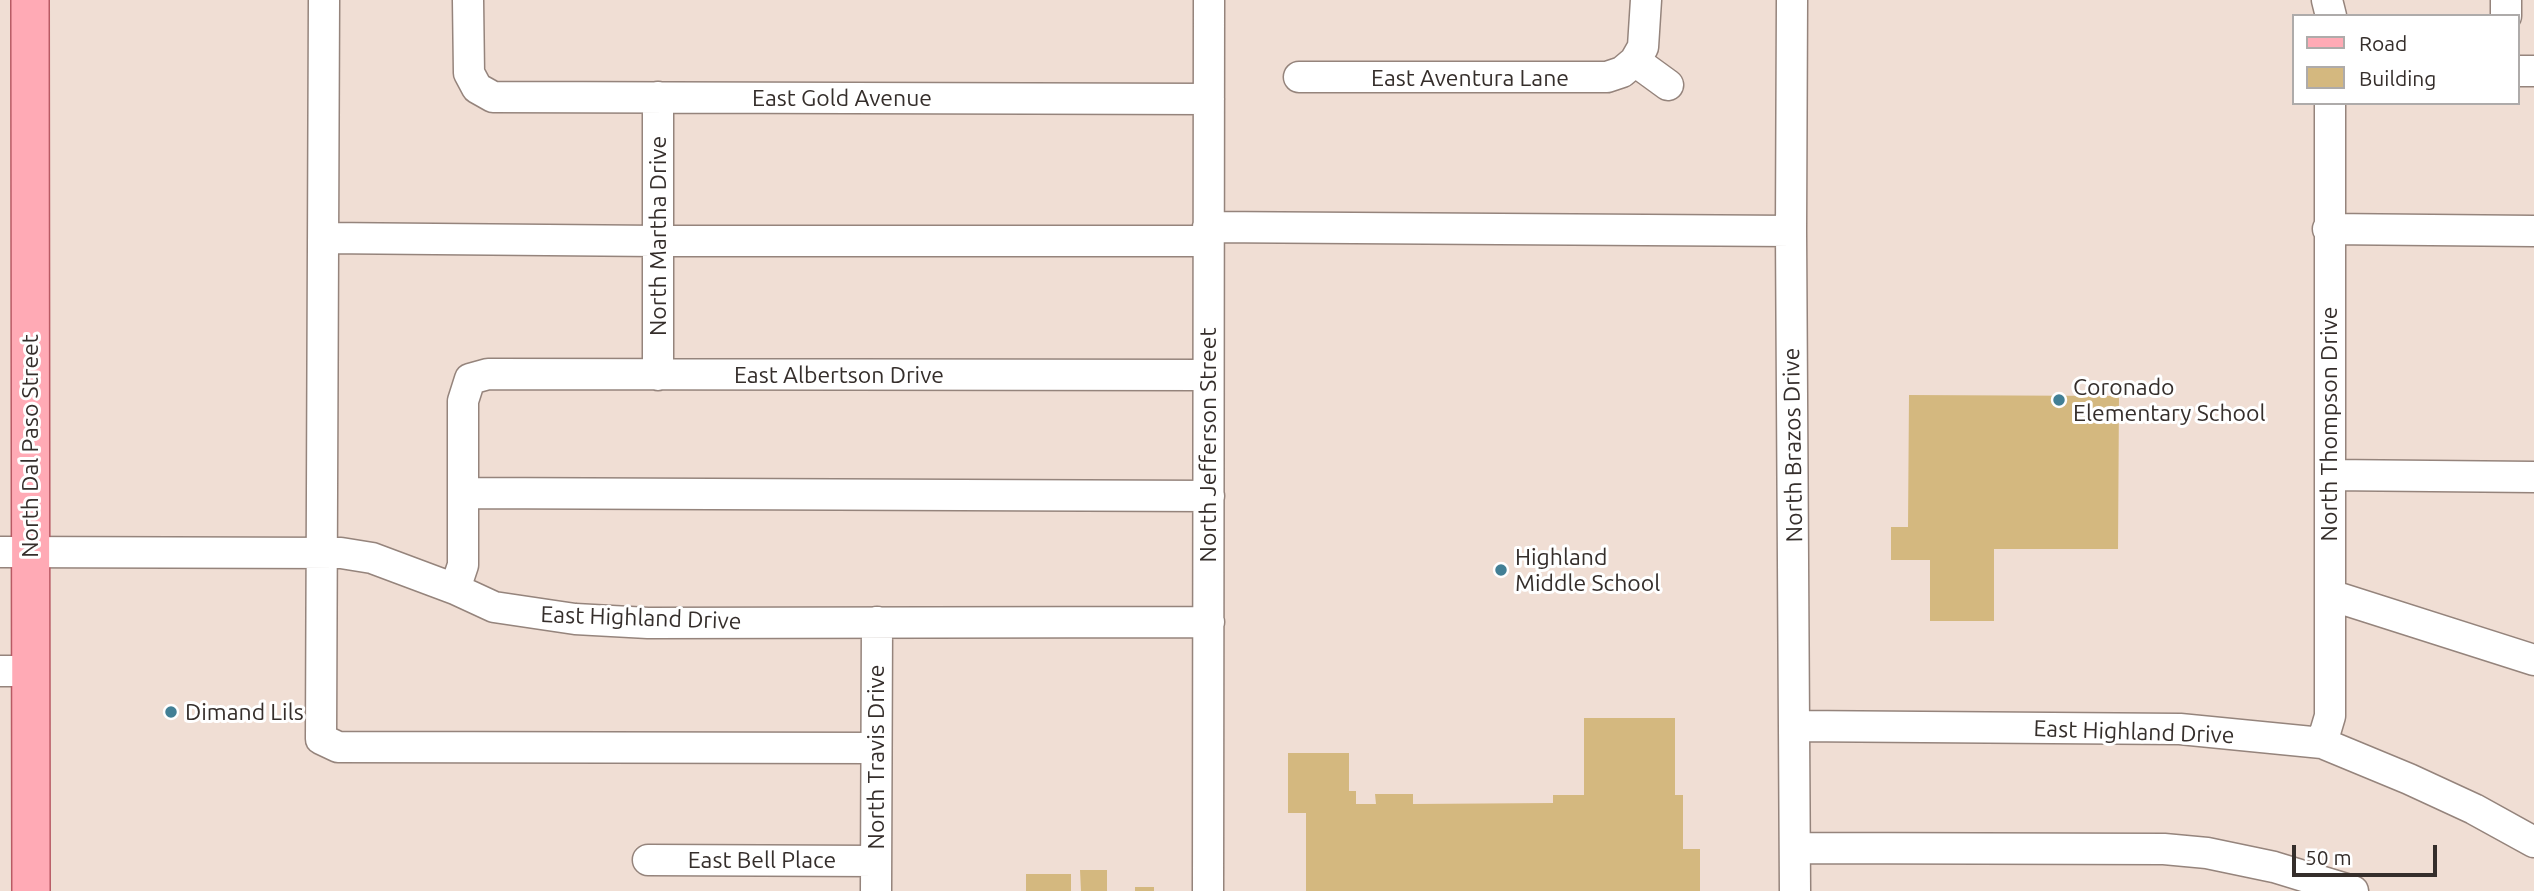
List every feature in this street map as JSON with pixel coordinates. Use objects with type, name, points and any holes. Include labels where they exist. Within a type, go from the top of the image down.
[{"type":"main road","name":"North Dal Paso Street","points":[[30,0],[15,552],[15,671],[31,891]]},
{"type":"street","points":[[324,0],[321,739],[338,747],[876,748]]},
{"type":"street","name":"East Gold Avenue","points":[[468,0],[469,73],[477,89],[493,97],[1209,99]]},
{"type":"street","name":"North Jefferson Street","points":[[1208,891],[1209,0]]},
{"type":"street","points":[[1646,0],[1643,47],[1635,61],[1668,85]]},
{"type":"street","name":"North Brazos Drive","points":[[1792,0],[1795,891]]},
{"type":"street","name":"East Aventura Lane","points":[[1299,76],[1590,78],[1607,77],[1622,72],[1635,61]]},
{"type":"street","name":"North Martha Drive","points":[[658,97],[658,375]]},
{"type":"street","name":"North Thompson Drive","points":[[2322,743],[2330,716],[2330,105]]},
{"type":"street","points":[[2328,229],[2534,231]]},
{"type":"street","points":[[324,237],[658,242],[1208,234],[1791,231]]},
{"type":"street","name":"East Albertson Drive","points":[[463,493],[463,401],[470,379],[488,374],[1208,375]]},
{"type":"street","points":[[2330,475],[2534,477]]},
{"type":"street","points":[[455,589],[463,565],[463,493],[1209,496]]},
{"type":"street","name":"East Highland Drive","points":[[15,552],[323,552],[372,558],[455,589],[494,607],[575,619],[649,624],[1209,621]]},
{"type":"street","points":[[2330,595],[2534,660]]},
{"type":"street","name":"North Travis Drive","points":[[876,891],[877,622]]},
{"type":"street","name":"East Highland Drive","points":[[1795,726],[2180,729],[2322,743],[2463,804],[2534,842]]},
{"type":"street","points":[[1795,848],[2185,851],[2274,867],[2353,891]]},
{"type":"street","name":"East Bell Place","points":[[648,860],[876,861]]},
{"type":"building","points":[[1909,395],[2119,396],[2118,549],[1994,549],[1994,621],[1930,621],[1930,560],[1891,560],[1891,527],[1908,527]]},
{"type":"building","points":[[1584,718],[1675,718],[1675,795],[1683,795],[1683,849],[1700,849],[1700,891],[1306,891],[1306,813],[1288,813],[1288,753],[1349,753],[1349,791],[1356,791],[1356,804],[1376,804],[1375,794],[1413,794],[1413,804],[1553,803],[1553,795],[1584,795]]},
{"type":"building","points":[[1080,870],[1107,870],[1107,891],[1081,891]]},
{"type":"building","points":[[1026,874],[1071,874],[1071,891],[1026,891]]},
{"type":"building","points":[[1135,887],[1154,887],[1154,891],[1135,891]]},
{"type":"place","name":"Coronado Elementary School","points":[[2059,400]]},
{"type":"place","name":"Highland Middle School","points":[[1501,570]]},
{"type":"place","name":"Dimand Lils","points":[[171,712]]}]
